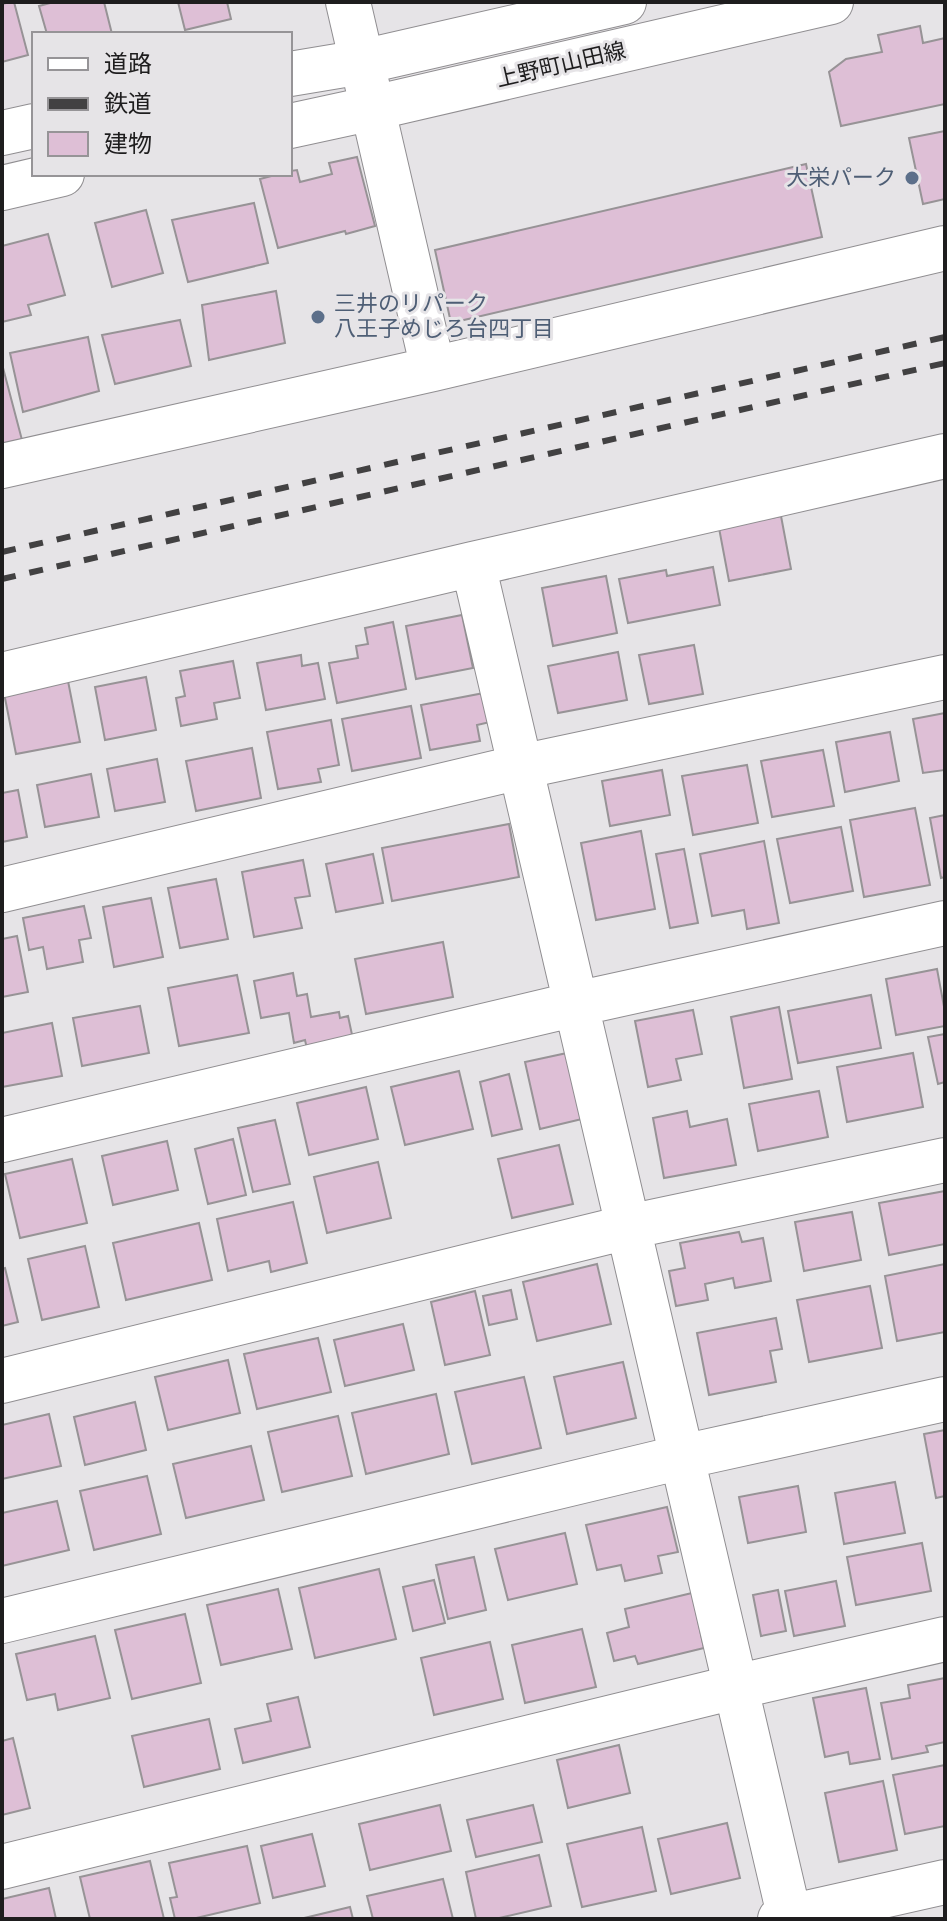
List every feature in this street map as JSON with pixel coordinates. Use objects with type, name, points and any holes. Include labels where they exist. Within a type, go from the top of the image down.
[{"type":"street","points":[[348,2],[433,369]]},
{"type":"street","points":[[292,74],[362,62],[624,2]]},
{"type":"street","name":"上野町山田線","points":[[292,126],[831,2]]},
{"type":"street","points":[[2,133],[32,126]]},
{"type":"street","points":[[2,188],[53,176]]},
{"type":"street","points":[[2,466],[433,369],[945,248]]},
{"type":"street","points":[[2,675],[945,456]]},
{"type":"street","points":[[473,564],[682,1457],[786,1918],[945,1882]]},
{"type":"street","points":[[2,890],[520,767],[945,677]]},
{"type":"street","points":[[2,1140],[576,1004],[945,923]]},
{"type":"street","points":[[2,1381],[628,1227],[945,1160]]},
{"type":"street","points":[[2,1621],[682,1457],[945,1399]]},
{"type":"street","points":[[2,1867],[735,1687],[945,1639]]},
{"type":"building","points":[[14,2],[28,55],[2,62],[2,4]]},
{"type":"building","points":[[54,2],[104,2],[112,32],[46,32],[39,6]]},
{"type":"building","points":[[178,2],[227,2],[231,19],[185,30]]},
{"type":"building","points":[[920,26],[923,43],[945,38],[945,104],[841,126],[829,72],[846,59],[882,52],[878,35]]},
{"type":"building","points":[[945,131],[945,199],[923,204],[909,138]]},
{"type":"building","points":[[357,157],[375,226],[278,248],[260,179],[292,176],[292,171],[297,170],[300,182],[332,174],[329,163]]},
{"type":"building","points":[[806,164],[822,237],[451,323],[435,250]]},
{"type":"building","points":[[254,203],[268,263],[188,282],[172,220]]},
{"type":"building","points":[[146,210],[163,273],[112,287],[95,223]]},
{"type":"building","points":[[48,234],[65,295],[28,305],[31,315],[2,322],[2,246]]},
{"type":"building","points":[[276,291],[285,343],[209,360],[202,305]]},
{"type":"building","points":[[180,320],[191,366],[115,384],[102,335]]},
{"type":"building","points":[[88,337],[99,391],[23,412],[10,353]]},
{"type":"building","points":[[2,364],[22,440],[2,445]]},
{"type":"building","points":[[781,516],[791,569],[729,581],[719,528]]},
{"type":"building","points":[[713,567],[720,605],[628,623],[619,579],[666,570],[667,576]]},
{"type":"building","points":[[606,576],[617,633],[553,646],[542,588]]},
{"type":"building","points":[[462,615],[473,668],[416,679],[406,626]]},
{"type":"building","points":[[393,622],[406,689],[337,703],[329,663],[358,658],[356,646],[368,644],[365,628]]},
{"type":"building","points":[[694,645],[703,694],[649,704],[639,655]]},
{"type":"building","points":[[618,652],[627,700],[558,713],[548,666]]},
{"type":"building","points":[[301,655],[302,666],[318,663],[325,699],[266,710],[257,663]]},
{"type":"building","points":[[233,661],[240,698],[214,703],[217,719],[181,726],[176,698],[185,696],[180,671]]},
{"type":"building","points":[[146,677],[156,730],[105,740],[95,687]]},
{"type":"building","points":[[68,681],[80,742],[16,754],[4,693]]},
{"type":"building","points":[[484,693],[490,722],[477,725],[480,741],[430,750],[421,705]]},
{"type":"building","points":[[411,706],[421,758],[352,771],[342,719]]},
{"type":"building","points":[[945,713],[945,770],[923,773],[913,719]]},
{"type":"building","points":[[331,720],[339,765],[318,769],[321,782],[278,789],[267,732]]},
{"type":"building","points":[[890,732],[899,781],[845,792],[836,742]]},
{"type":"building","points":[[252,748],[261,798],[196,811],[186,761]]},
{"type":"building","points":[[823,750],[834,806],[772,817],[761,761]]},
{"type":"building","points":[[157,759],[165,802],[115,811],[107,769]]},
{"type":"building","points":[[747,765],[758,823],[693,835],[682,776]]},
{"type":"building","points":[[662,770],[670,815],[610,826],[602,781]]},
{"type":"building","points":[[91,774],[99,817],[45,827],[37,785]]},
{"type":"building","points":[[18,790],[27,837],[2,842],[2,793]]},
{"type":"building","points":[[915,808],[930,885],[864,897],[850,820]]},
{"type":"building","points":[[945,815],[945,877],[941,878],[930,818]]},
{"type":"building","points":[[509,824],[519,877],[392,901],[382,848]]},
{"type":"building","points":[[841,827],[853,891],[790,903],[777,839]]},
{"type":"building","points":[[641,831],[655,909],[596,920],[581,843]]},
{"type":"building","points":[[764,841],[779,923],[747,929],[744,910],[712,916],[700,854]]},
{"type":"building","points":[[684,849],[698,923],[670,928],[656,854]]},
{"type":"building","points":[[373,854],[383,903],[336,912],[326,864]]},
{"type":"building","points":[[303,860],[310,896],[295,898],[302,928],[254,937],[242,872]]},
{"type":"building","points":[[216,879],[228,939],[180,948],[168,888]]},
{"type":"building","points":[[151,898],[163,957],[114,967],[103,907]]},
{"type":"building","points":[[84,906],[91,938],[79,940],[83,962],[47,969],[43,947],[29,950],[23,918]]},
{"type":"building","points":[[17,936],[28,992],[2,997],[2,939]]},
{"type":"building","points":[[443,942],[453,997],[366,1014],[355,959]]},
{"type":"building","points":[[937,969],[945,1026],[896,1035],[886,979]]},
{"type":"building","points":[[293,973],[297,996],[307,994],[311,1017],[339,1012],[340,1018],[348,1016],[354,1044],[308,1053],[305,1040],[294,1043],[289,1013],[261,1018],[254,981]]},
{"type":"building","points":[[237,975],[249,1033],[179,1046],[168,988]]},
{"type":"building","points":[[871,995],[881,1048],[798,1063],[788,1011]]},
{"type":"building","points":[[140,1006],[149,1053],[82,1066],[73,1018]]},
{"type":"building","points":[[779,1007],[792,1079],[744,1088],[731,1017]]},
{"type":"building","points":[[693,1010],[702,1054],[676,1059],[681,1080],[648,1087],[635,1021]]},
{"type":"building","points":[[52,1023],[62,1076],[2,1087],[2,1033]]},
{"type":"building","points":[[945,1034],[945,1082],[938,1084],[928,1037]]},
{"type":"building","points":[[567,1053],[582,1119],[540,1129],[525,1062]]},
{"type":"building","points":[[913,1053],[923,1107],[847,1122],[837,1067]]},
{"type":"building","points":[[459,1071],[473,1129],[405,1145],[391,1087]]},
{"type":"building","points":[[509,1074],[522,1129],[492,1136],[480,1082]]},
{"type":"building","points":[[366,1087],[378,1139],[309,1155],[297,1103]]},
{"type":"building","points":[[819,1091],[828,1137],[758,1151],[749,1104]]},
{"type":"building","points":[[687,1111],[690,1127],[727,1119],[736,1165],[664,1178],[653,1118]]},
{"type":"building","points":[[275,1120],[290,1184],[253,1192],[238,1128]]},
{"type":"building","points":[[233,1139],[246,1195],[208,1204],[195,1149]]},
{"type":"building","points":[[167,1141],[178,1190],[113,1205],[102,1156]]},
{"type":"building","points":[[559,1145],[573,1204],[512,1218],[498,1159]]},
{"type":"building","points":[[72,1159],[87,1223],[20,1238],[5,1174]]},
{"type":"building","points":[[378,1162],[391,1218],[327,1233],[314,1177]]},
{"type":"building","points":[[945,1191],[945,1244],[889,1255],[879,1203]]},
{"type":"building","points":[[293,1202],[307,1263],[271,1272],[269,1261],[228,1271],[217,1219]]},
{"type":"building","points":[[852,1212],[861,1260],[804,1271],[795,1222]]},
{"type":"building","points":[[199,1223],[212,1280],[126,1300],[113,1243]]},
{"type":"building","points":[[739,1232],[742,1242],[763,1238],[771,1281],[735,1288],[733,1278],[705,1284],[708,1300],[676,1306],[669,1271],[685,1268],[680,1243]]},
{"type":"building","points":[[85,1246],[99,1307],[42,1320],[28,1259]]},
{"type":"building","points":[[597,1264],[611,1324],[537,1341],[523,1282]]},
{"type":"building","points":[[945,1264],[945,1332],[897,1341],[885,1276]]},
{"type":"building","points":[[5,1268],[18,1322],[2,1326],[2,1269]]},
{"type":"building","points":[[870,1286],[882,1348],[809,1362],[797,1300]]},
{"type":"building","points":[[511,1290],[517,1319],[489,1325],[483,1296]]},
{"type":"building","points":[[475,1291],[490,1355],[445,1365],[431,1302]]},
{"type":"building","points":[[776,1318],[782,1349],[770,1351],[776,1382],[709,1395],[697,1333]]},
{"type":"building","points":[[403,1324],[414,1370],[345,1386],[334,1340]]},
{"type":"building","points":[[318,1338],[331,1392],[257,1409],[244,1354]]},
{"type":"building","points":[[228,1360],[240,1413],[168,1430],[155,1377]]},
{"type":"building","points":[[623,1362],[636,1418],[567,1434],[554,1377]]},
{"type":"building","points":[[524,1377],[541,1448],[472,1464],[455,1392]]},
{"type":"building","points":[[436,1394],[449,1454],[366,1474],[352,1413]]},
{"type":"building","points":[[135,1402],[146,1450],[85,1465],[74,1417]]},
{"type":"building","points":[[49,1414],[61,1466],[2,1479],[2,1425]]},
{"type":"building","points":[[338,1416],[352,1476],[282,1492],[268,1432]]},
{"type":"building","points":[[945,1430],[945,1496],[936,1498],[924,1434]]},
{"type":"building","points":[[251,1446],[264,1500],[186,1518],[173,1464]]},
{"type":"building","points":[[147,1476],[161,1534],[94,1550],[80,1491]]},
{"type":"building","points":[[895,1482],[905,1533],[844,1544],[835,1493]]},
{"type":"building","points":[[798,1486],[806,1532],[748,1543],[739,1497]]},
{"type":"building","points":[[57,1501],[69,1550],[2,1566],[2,1513]]},
{"type":"building","points":[[667,1507],[678,1552],[658,1556],[662,1573],[625,1581],[621,1565],[597,1570],[586,1525]]},
{"type":"building","points":[[565,1533],[577,1584],[508,1600],[495,1549]]},
{"type":"building","points":[[922,1543],[931,1591],[856,1605],[847,1557]]},
{"type":"building","points":[[474,1557],[486,1610],[448,1619],[436,1565]]},
{"type":"building","points":[[379,1569],[396,1639],[315,1658],[299,1588]]},
{"type":"building","points":[[434,1580],[445,1623],[413,1631],[403,1587]]},
{"type":"building","points":[[836,1581],[845,1626],[794,1636],[785,1591]]},
{"type":"building","points":[[278,1589],[292,1649],[221,1665],[207,1605]]},
{"type":"building","points":[[778,1590],[786,1631],[761,1636],[753,1595]]},
{"type":"building","points":[[692,1593],[704,1648],[638,1664],[635,1656],[614,1661],[607,1633],[629,1627],[625,1609]]},
{"type":"building","points":[[185,1614],[201,1683],[132,1699],[115,1630]]},
{"type":"building","points":[[582,1629],[596,1687],[525,1703],[512,1645]]},
{"type":"building","points":[[95,1636],[110,1698],[58,1710],[55,1694],[27,1700],[16,1654]]},
{"type":"building","points":[[490,1642],[503,1699],[434,1715],[421,1658]]},
{"type":"building","points":[[945,1678],[945,1742],[926,1746],[928,1752],[892,1759],[881,1703],[910,1698],[908,1685]]},
{"type":"building","points":[[866,1688],[880,1759],[850,1764],[848,1752],[825,1757],[813,1698]]},
{"type":"building","points":[[298,1697],[310,1747],[243,1763],[235,1729],[271,1721],[267,1704]]},
{"type":"building","points":[[209,1719],[220,1769],[144,1787],[132,1736]]},
{"type":"building","points":[[13,1738],[30,1808],[2,1815],[2,1741]]},
{"type":"building","points":[[619,1745],[630,1793],[568,1808],[557,1760]]},
{"type":"building","points":[[945,1765],[945,1826],[905,1834],[893,1775]]},
{"type":"building","points":[[883,1781],[897,1850],[839,1862],[825,1793]]},
{"type":"building","points":[[440,1805],[451,1851],[370,1870],[359,1824]]},
{"type":"building","points":[[533,1805],[542,1842],[476,1857],[467,1820]]},
{"type":"building","points":[[727,1823],[740,1878],[671,1894],[658,1839]]},
{"type":"building","points":[[642,1827],[656,1891],[582,1907],[567,1844]]},
{"type":"building","points":[[312,1834],[325,1886],[273,1898],[261,1846]]},
{"type":"building","points":[[247,1846],[260,1903],[192,1919],[175,1919],[170,1898],[177,1897],[169,1863]]},
{"type":"building","points":[[539,1855],[551,1906],[495,1919],[476,1919],[466,1872]]},
{"type":"building","points":[[150,1861],[164,1919],[90,1919],[80,1877]]},
{"type":"building","points":[[443,1879],[453,1919],[373,1919],[367,1896]]},
{"type":"building","points":[[49,1888],[56,1919],[2,1919],[2,1899]]},
{"type":"building","points":[[350,1907],[353,1919],[300,1919]]},
{"type":"railway","points":[[2,552],[945,337]]},
{"type":"railway","points":[[2,579],[945,363]]},
{"type":"place","name":"大栄パーク","points":[[912,178]]},
{"type":"place","name":"三井のリパーク 八王子めじろ台四丁目","points":[[318,317]]}]
